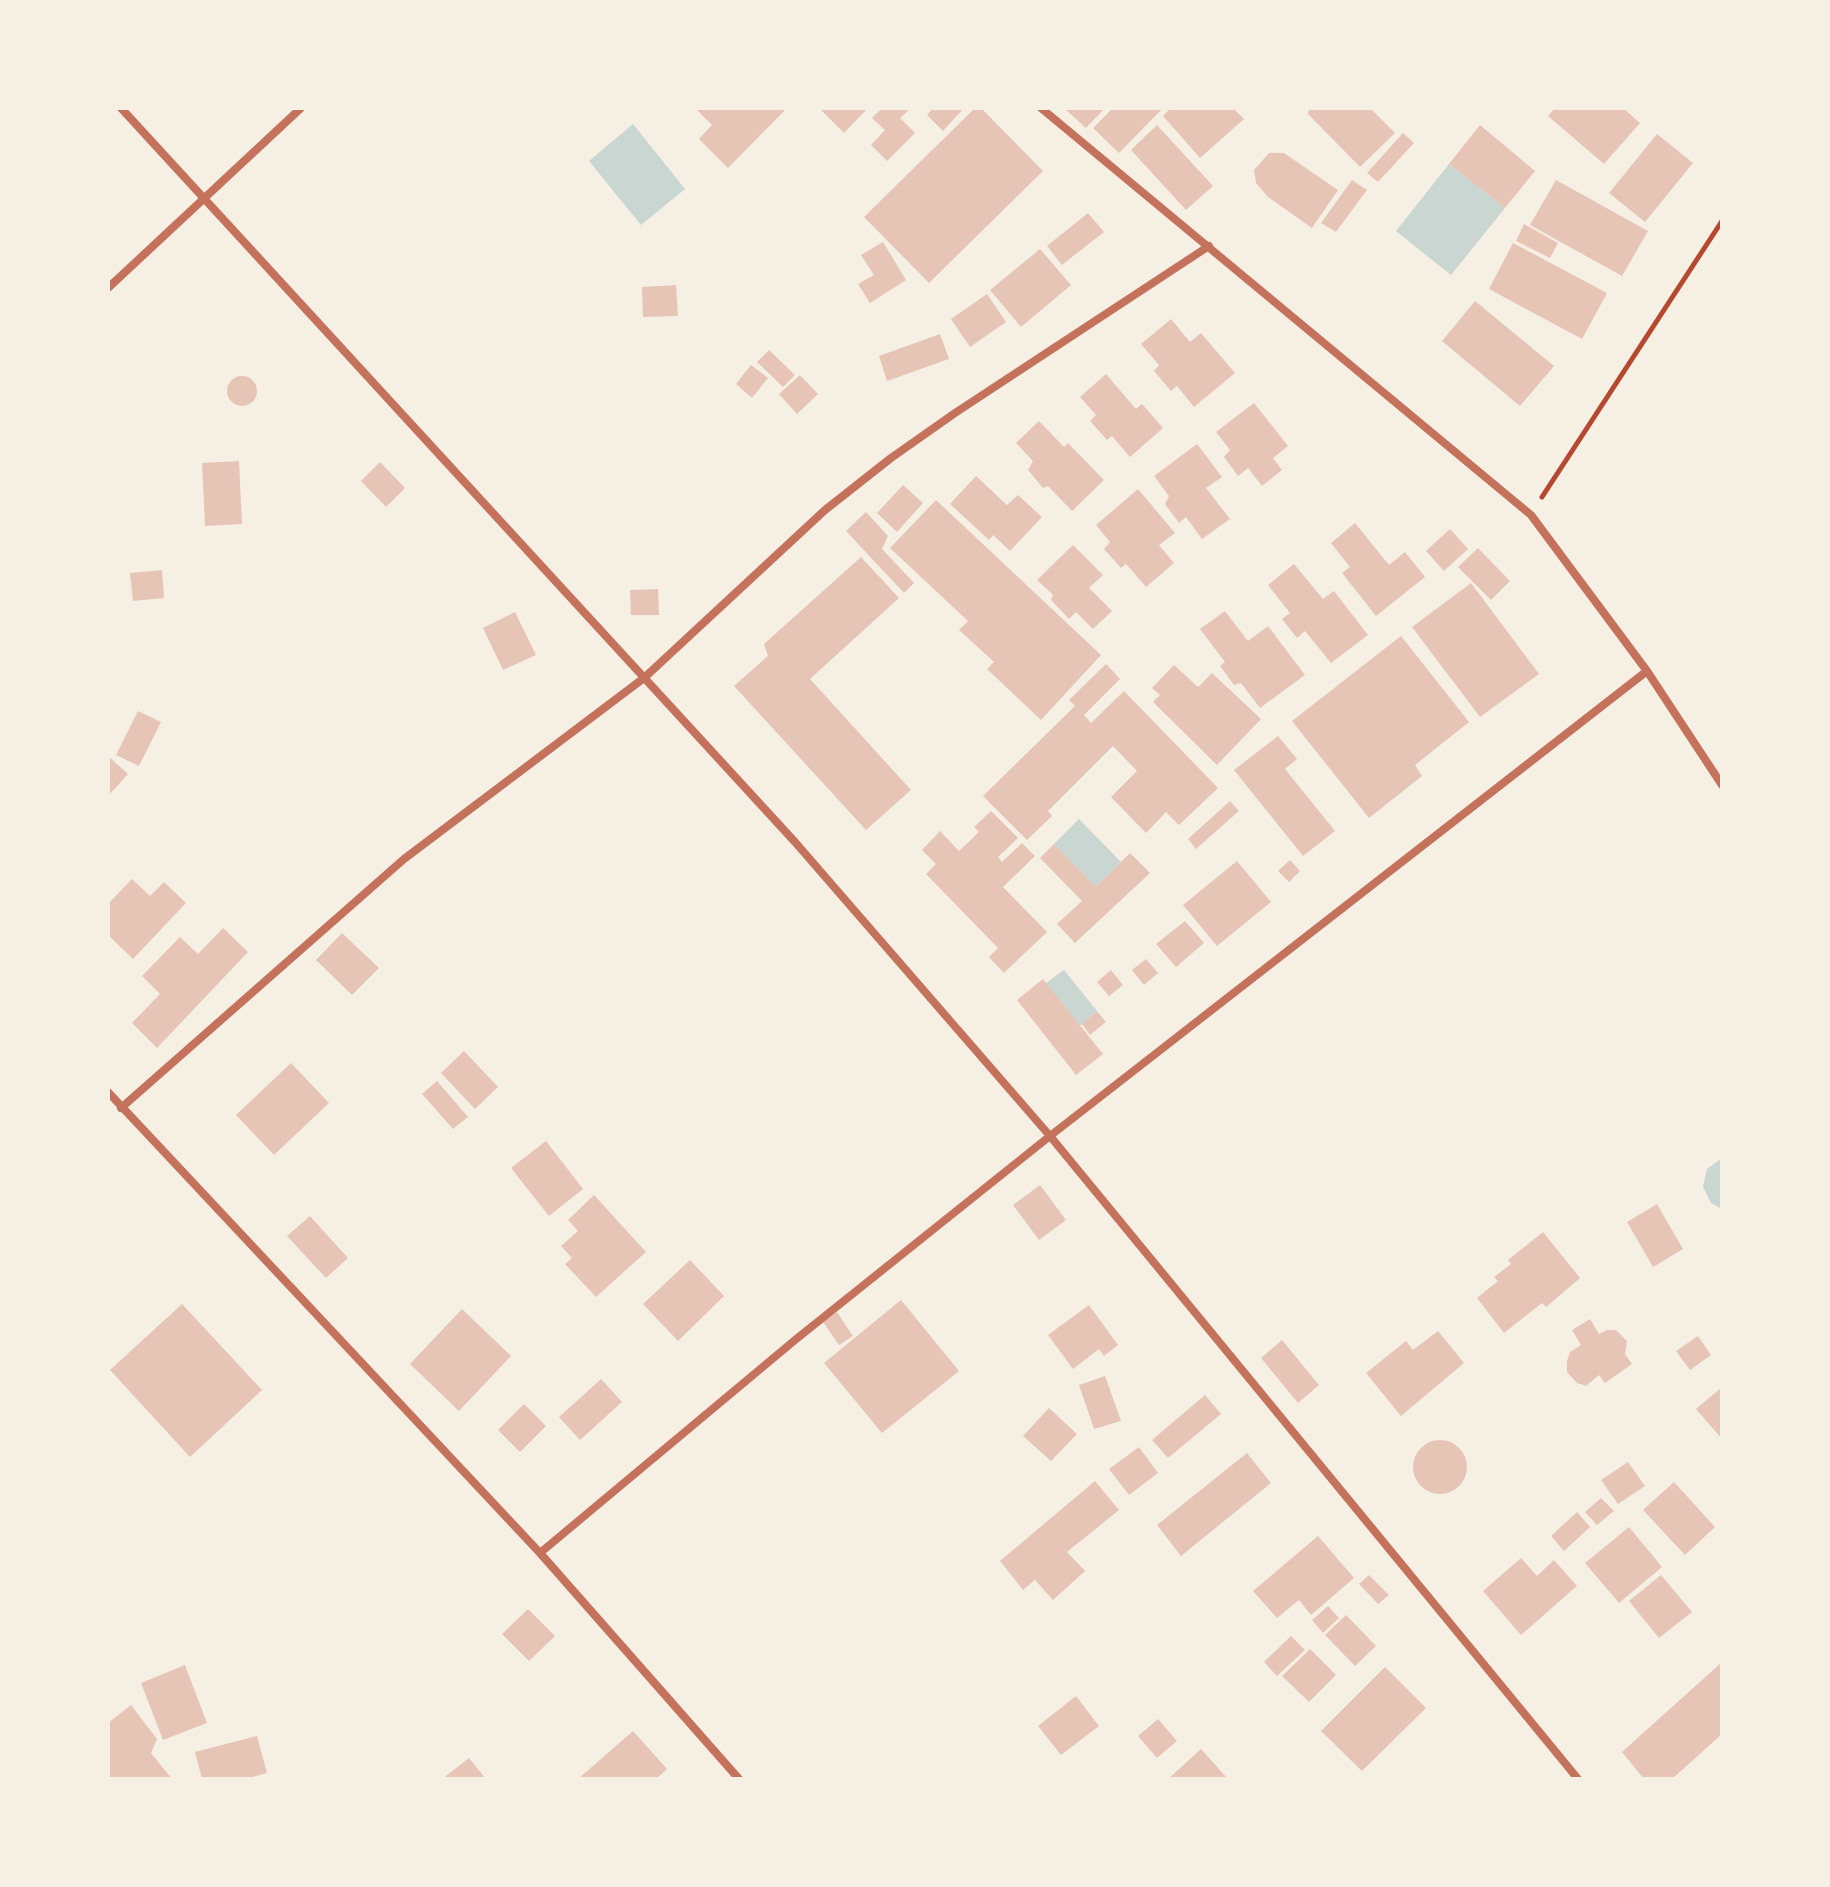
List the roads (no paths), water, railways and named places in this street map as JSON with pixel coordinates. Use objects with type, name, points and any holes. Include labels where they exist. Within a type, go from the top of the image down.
[{"type":"street","points":[[121,108],[795,842],[1050,1136],[1578,1779]]},
{"type":"street","points":[[108,288],[301,108]]},
{"type":"street","points":[[1041,108],[1531,515],[1647,671],[1722,785]]},
{"type":"street","points":[[121,1108],[404,859],[644,678],[825,510],[891,458],[1209,246]]},
{"type":"street","points":[[540,1553],[795,1340],[1050,1136],[1647,671]]},
{"type":"street","points":[[108,1092],[540,1553],[739,1779]]}]
